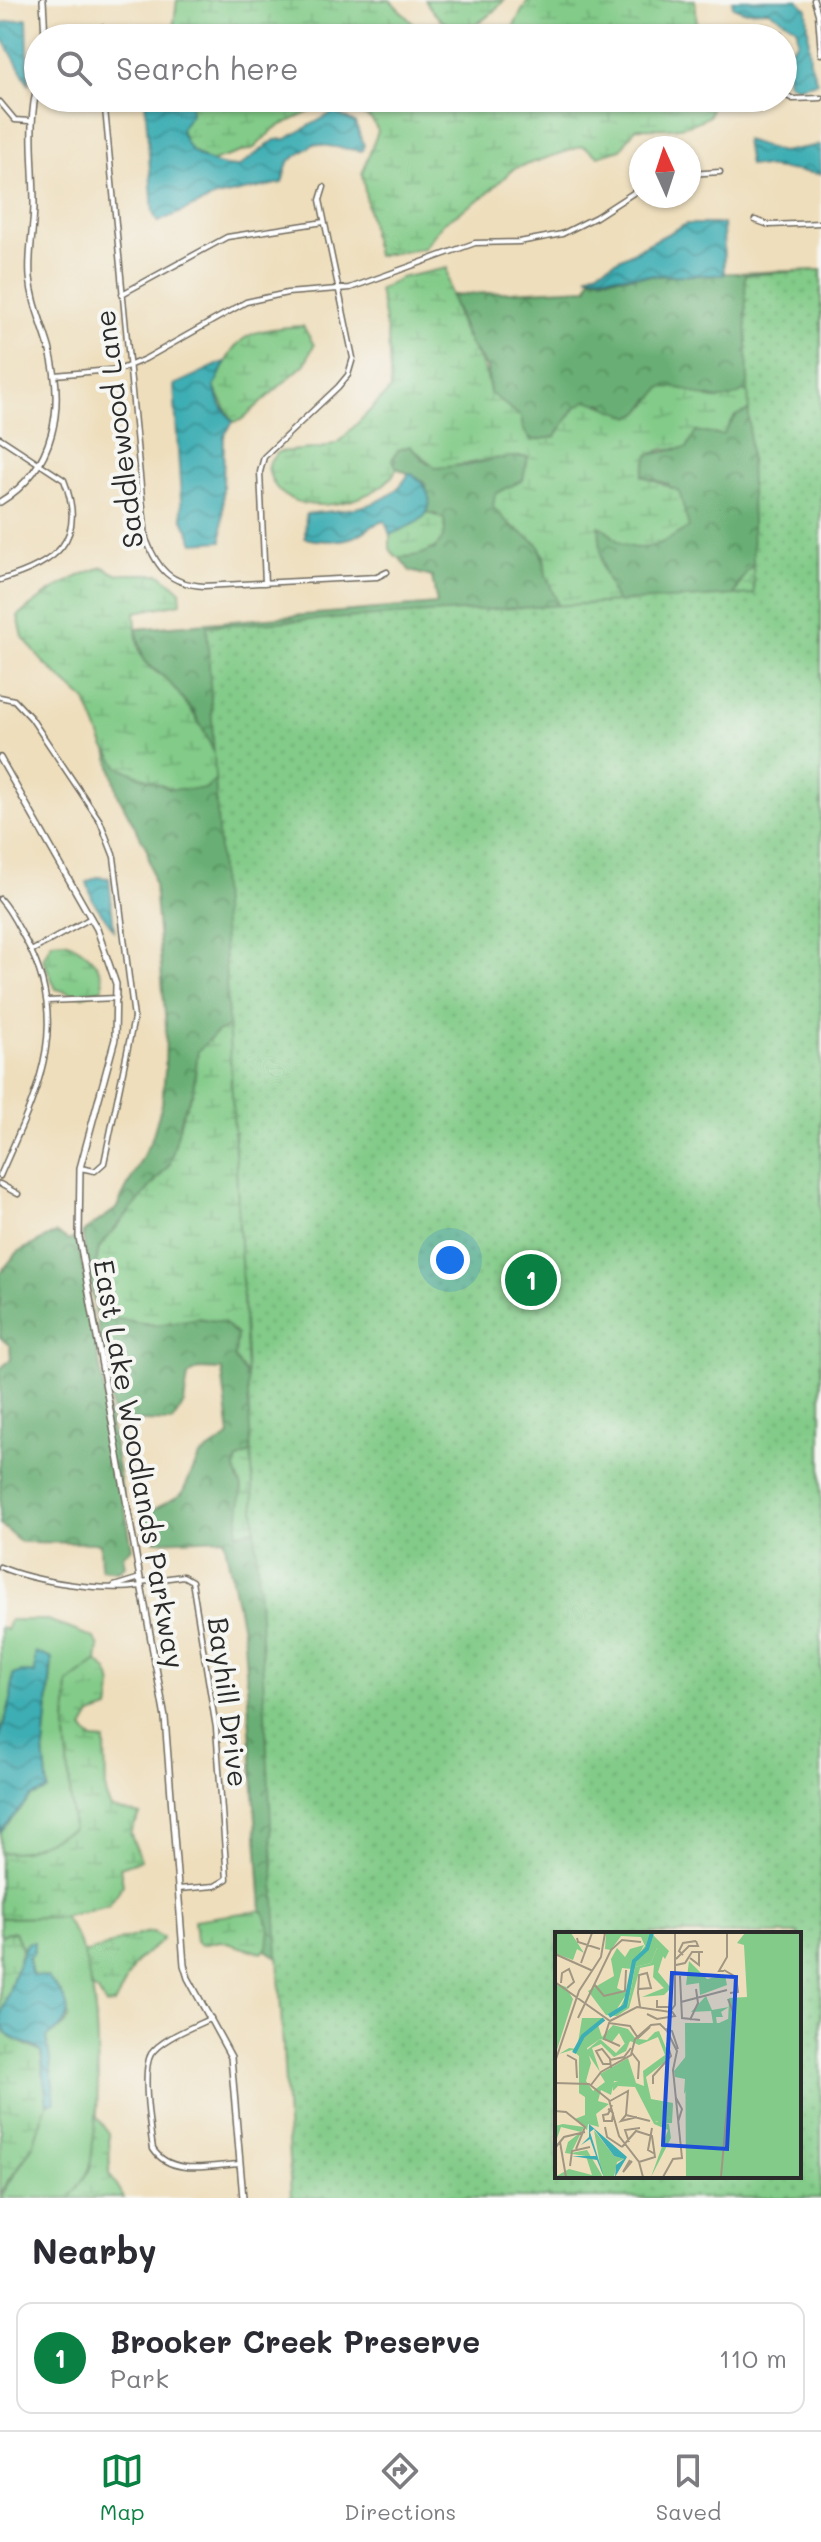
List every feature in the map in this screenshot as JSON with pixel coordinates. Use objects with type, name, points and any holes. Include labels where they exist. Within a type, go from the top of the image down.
[{"type":"street","points":[[43,0],[44,24]]},
{"type":"street","points":[[814,0],[821,54]]},
{"type":"street","points":[[797,99],[821,98]]},
{"type":"street","points":[[0,102],[15,120],[29,121]]},
{"type":"street","points":[[0,502],[21,487],[42,463],[55,424],[55,375],[34,306],[30,278],[34,201],[29,121],[31,112]]},
{"type":"street","name":"Saddlewood Lane","points":[[105,112],[146,539],[156,564],[169,577],[185,585],[377,577],[387,572]]},
{"type":"street","points":[[701,173],[720,172]]},
{"type":"street","points":[[265,583],[260,472],[264,457],[348,375],[353,358],[320,200],[324,187]]},
{"type":"street","points":[[55,375],[129,365],[246,302],[378,280],[475,243],[519,242],[562,234],[629,196]]},
{"type":"street","points":[[755,220],[769,225],[821,223]]},
{"type":"street","points":[[122,294],[227,237],[253,230],[324,222]]},
{"type":"street","points":[[0,438],[64,480],[72,535],[60,551],[0,580]]},
{"type":"street","points":[[0,697],[20,705],[38,727],[100,821],[117,870],[133,996],[133,1026],[104,1163],[95,1171],[80,1168]]},
{"type":"street","name":"East Lake Woodlands Parkway","points":[[0,758],[104,943],[117,998],[115,1039],[80,1168],[79,1237],[165,1718],[186,1972],[231,2057],[243,2198]]},
{"type":"street","points":[[0,899],[31,951],[48,1001],[46,1056],[0,1176]]},
{"type":"street","points":[[31,951],[91,918]]},
{"type":"street","points":[[48,1001],[117,998]]},
{"type":"street","points":[[0,1184],[18,1194]]},
{"type":"street","points":[[0,1567],[33,1577],[122,1589],[141,1582]]},
{"type":"street","name":"Bayhill Drive","points":[[141,1582],[183,1576],[192,1581],[216,1728],[227,1879],[215,1886],[178,1889]]},
{"type":"street","points":[[114,1586],[141,1582]]},
{"type":"street","points":[[211,2018],[158,2048],[149,2060],[146,2074],[153,2149],[160,2159],[174,2166],[240,2164]]},
{"type":"green space","points":[[177,0],[390,0],[413,24],[174,24]]},
{"type":"green space","points":[[425,0],[504,0],[475,24],[448,24],[434,13]]},
{"type":"green space","points":[[528,0],[695,0],[697,24],[515,24]]},
{"type":"green space","points":[[190,112],[309,112],[275,128],[254,148],[209,162],[187,147],[181,129]]},
{"type":"green space","points":[[359,112],[710,112],[709,116],[674,128],[636,128],[621,149],[598,156],[583,146],[513,169],[486,195],[443,223],[424,248],[376,256],[362,174],[378,131],[372,120]]},
{"type":"green space","points":[[447,268],[457,315],[485,371],[490,393],[521,417],[523,429],[531,441],[555,437],[575,408],[588,400],[631,417],[642,411],[662,387],[684,389],[711,399],[731,397],[744,391],[753,395],[750,410],[735,416],[723,435],[696,431],[687,448],[664,449],[648,455],[642,476],[679,491],[689,527],[655,545],[636,548],[618,541],[599,526],[602,567],[616,601],[613,613],[734,596],[745,574],[821,482],[262,1526],[237,1534],[242,1488],[235,1469],[237,1460],[252,1452],[258,1392],[235,1358],[237,1335],[223,1322],[198,1318],[156,1325],[112,1318],[101,1309],[96,1265],[99,1248],[170,1164],[183,1113],[193,1093],[198,1051],[217,1032],[239,1023],[560,609],[538,544],[509,524],[493,507],[495,494],[523,480],[528,457],[436,468],[410,446],[398,450],[392,459],[397,468],[387,482],[350,501],[328,505],[306,504],[287,497],[274,484],[268,464],[278,452],[322,448],[339,442],[391,389],[388,338],[379,290],[400,278]]},
{"type":"green space","points":[[821,270],[759,557],[739,583],[734,596],[624,715],[599,526],[620,542],[638,547],[656,545],[688,527],[668,484],[642,476],[648,455],[687,447],[696,431],[723,435],[736,416],[744,391],[728,401],[709,397],[651,398],[642,411],[631,417],[614,413],[602,403],[575,408],[555,437],[531,441],[490,393],[487,368],[469,343],[451,295],[587,288],[591,278]]},
{"type":"green space","points":[[821,270],[821,2198],[291,2198],[207,626],[754,594],[745,275]]},
{"type":"green space","points":[[303,326],[314,345],[305,364],[241,420],[233,422],[214,387],[229,355],[245,338],[255,333]]},
{"type":"green space","points":[[410,446],[428,464],[466,466],[506,456],[528,457],[523,480],[515,483],[509,524],[538,544],[560,609],[554,788],[198,1051],[193,1093],[183,1113],[170,1164],[99,1248],[96,1265],[101,1308],[112,1318],[156,1325],[198,1318],[223,1322],[237,1335],[235,1358],[282,1433],[235,1469],[242,1488],[238,1533],[262,1526],[821,1643],[821,1942],[797,1932],[765,1896],[324,1963],[276,1956],[265,1949],[270,1928],[262,1910],[244,1640],[224,1538],[156,1541],[142,1534],[148,1513],[182,1494],[199,1457],[230,1436],[222,1370],[198,1369],[188,1376],[184,1404],[172,1422],[114,1420],[82,1233],[116,1209],[152,1138],[162,1104],[166,1026],[154,885],[147,849],[118,795],[107,750],[128,771],[170,789],[217,759],[195,714],[165,678],[144,661],[136,629],[437,604],[432,577],[410,571],[399,557],[435,549],[437,515],[426,512],[427,492],[423,482],[397,468],[392,459],[398,450]]},
{"type":"green space","points":[[426,512],[444,519],[443,538],[431,550],[414,556],[396,557],[390,549],[390,534]]},
{"type":"green space","points":[[103,567],[116,574],[160,574],[180,590],[181,603],[135,612],[137,637],[144,661],[177,691],[200,724],[212,749],[221,774],[205,789],[170,789],[119,767],[104,746],[86,701],[43,662],[23,637],[18,616],[58,587]]},
{"type":"green space","points":[[65,941],[92,959],[103,981],[103,989],[83,996],[56,989],[43,959],[52,942]]},
{"type":"green space","points":[[56,1233],[69,1241],[77,1236],[132,1548],[123,1555],[125,1566],[118,1571],[101,1569],[100,1543],[21,1542],[0,1524],[0,1369],[11,1359],[10,1346],[0,1337],[0,1273],[18,1252]]},
{"type":"green space","points":[[10,1620],[48,1620],[94,1638],[99,1647],[97,1661],[68,1683],[66,1732],[73,1830],[29,1850],[0,1853],[0,1832],[31,1797],[48,1790],[44,1749],[52,1664],[35,1675],[13,1675],[11,1700],[0,1737],[0,1627],[6,1630]]},
{"type":"green space","points":[[97,1661],[110,1676],[109,1709],[91,1715],[83,1729],[93,1740],[105,1741],[106,1797],[111,1808],[140,1815],[130,1833],[141,1860],[120,1867],[123,1885],[108,1906],[62,1917],[0,1918],[0,1853],[25,1851],[73,1829],[66,1732],[68,1683]]},
{"type":"green space","points":[[262,1910],[270,1928],[268,1947],[262,1953],[220,1941],[201,1945],[196,1941],[194,1920]]},
{"type":"green space","points":[[64,1916],[86,1958],[95,2010],[98,2096],[90,2167],[82,2184],[70,2198],[0,2198],[33,2145],[47,2103],[55,2102],[47,2037],[64,2025],[69,2017],[62,1994],[47,1977],[32,1976],[27,1943],[22,1949],[15,1932],[0,1935],[0,1918]]},
{"type":"green space","points":[[15,1932],[22,1949],[2,2015],[4,2030],[11,2038],[41,2052],[47,2103],[33,2145],[0,2194],[0,1935]]},
{"type":"green space","points":[[153,1932],[163,1938],[135,1964],[114,2004],[106,2005],[98,1992],[91,1988],[84,1953]]},
{"type":"green space","points":[[96,2116],[109,2133],[110,2174],[124,2198],[70,2198],[90,2169]]},
{"type":"water","points":[[732,0],[798,0],[807,9],[810,61],[817,82],[797,87],[797,24],[791,24],[768,10],[743,11],[733,7]]},
{"type":"water","points":[[27,19],[27,24],[24,24],[24,76],[0,33],[0,23]]},
{"type":"water","points":[[146,112],[191,112],[181,129],[188,146],[210,162],[238,167],[275,140],[286,139],[334,112],[355,123],[364,145],[362,151],[314,144],[288,162],[282,183],[216,197],[158,222],[153,213]]},
{"type":"water","points":[[745,140],[781,152],[820,145],[821,174],[749,165]]},
{"type":"water","points":[[686,224],[723,224],[724,275],[587,276]]},
{"type":"water","points":[[226,361],[214,387],[221,405],[233,422],[224,436],[222,541],[194,543],[182,517],[174,385]]},
{"type":"water","points":[[409,473],[421,481],[428,494],[429,508],[417,522],[390,535],[385,521],[343,539],[324,541],[305,538],[306,514],[350,509],[378,501],[390,495]]},
{"type":"water","points":[[97,877],[109,878],[114,930],[93,901],[87,882]]},
{"type":"water","points":[[35,1652],[52,1659],[44,1749],[48,1790],[31,1797],[0,1832],[0,1737],[11,1700],[13,1675],[21,1672],[35,1674]]},
{"type":"water","points":[[34,1942],[34,1952],[28,1958],[32,1975],[47,1977],[68,2009],[64,2023],[47,2037],[55,2102],[47,2103],[41,2052],[11,2037],[2,2021],[5,2002],[21,1956],[27,1943]]},
{"type":"place","name":"Brooker Creek Preserve","points":[[531,1280]]}]
